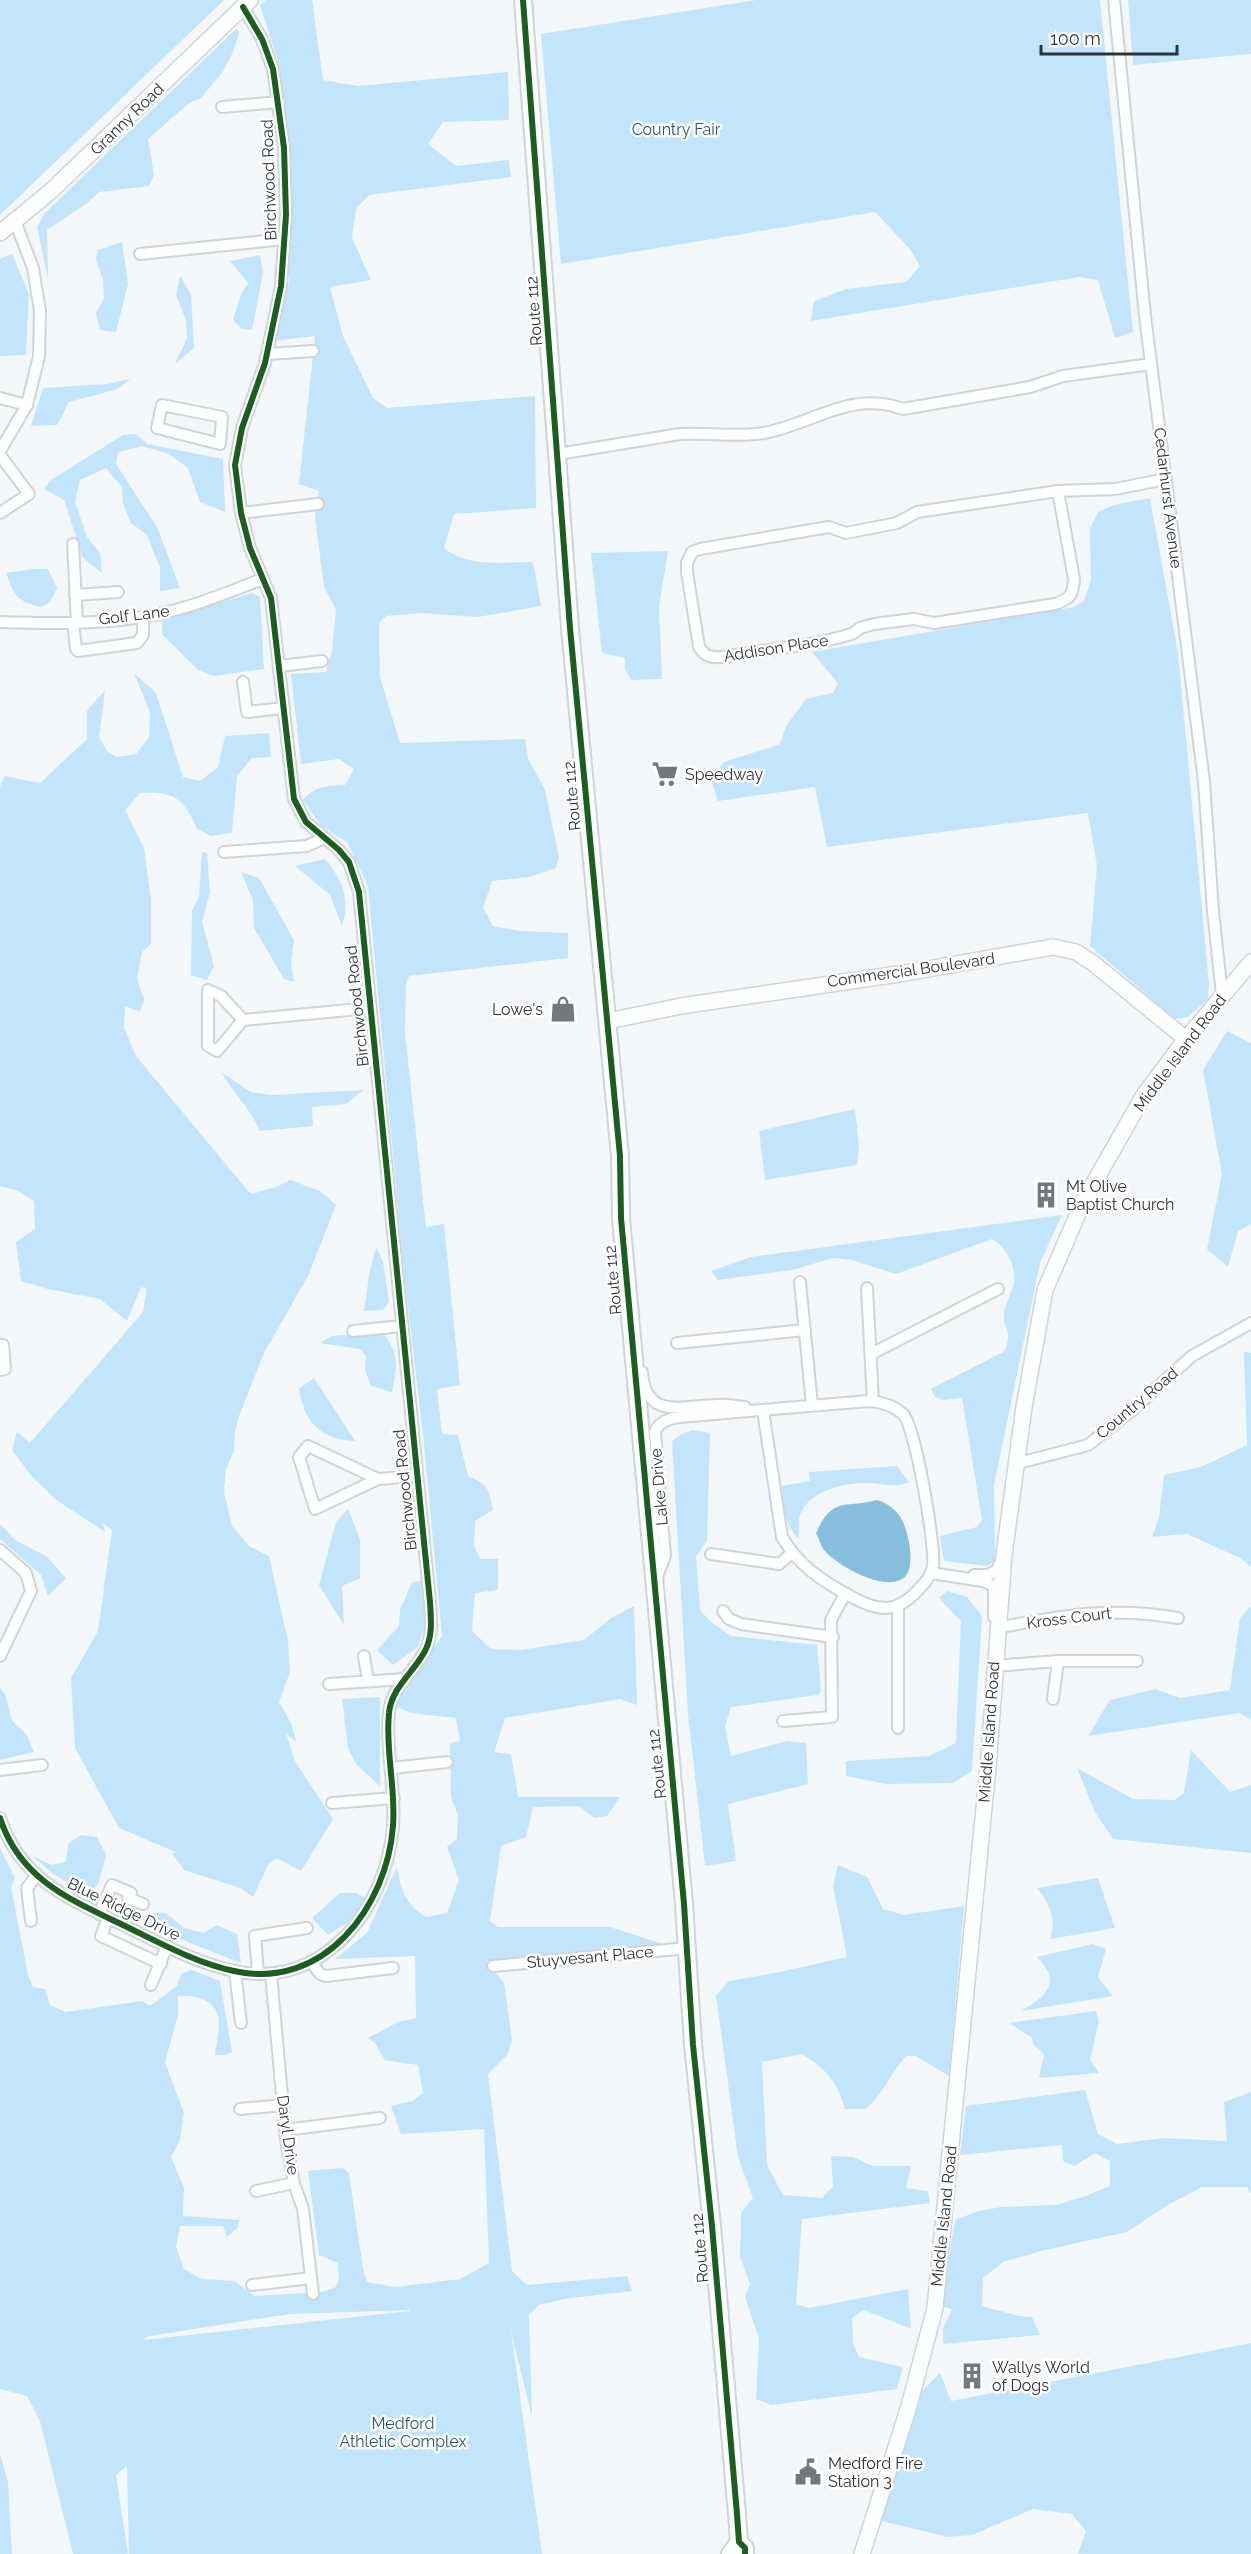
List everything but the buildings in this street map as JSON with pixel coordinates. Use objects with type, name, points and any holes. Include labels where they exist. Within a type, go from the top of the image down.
[{"type":"main road","name":"Route 112","points":[[524,0],[571,636],[620,1156],[621,1218],[688,1948],[693,2045],[712,2226],[738,2550]]},
{"type":"street","name":"Cedarhurst Avenue","points":[[1114,0],[1151,364],[1204,781],[1213,911],[1222,995]]},
{"type":"street","name":"Birchwood Road","points":[[247,4],[273,69],[279,102],[284,148],[285,239],[281,286],[267,354],[242,428],[235,465],[241,513],[262,579],[272,598],[294,799],[306,822],[339,850],[349,862],[355,875],[360,899],[430,1602],[430,1635],[426,1650],[395,1693],[389,1710],[394,1798],[389,1856],[372,1900],[344,1940],[311,1961],[283,1972],[270,1974]]},
{"type":"street","name":"Granny Road","points":[[0,233],[51,190],[247,4]]},
{"type":"street","points":[[222,107],[279,102]]},
{"type":"street","points":[[0,513],[29,494],[0,453],[27,405],[39,356],[40,311],[33,268],[15,221]]},
{"type":"street","points":[[140,254],[285,239]]},
{"type":"street","points":[[267,354],[313,351]]},
{"type":"street","points":[[558,454],[689,434],[732,436],[762,434],[792,427],[827,410],[876,403],[887,403],[903,409],[1030,387],[1063,376],[1151,364]]},
{"type":"street","points":[[0,398],[27,405]]},
{"type":"street","points":[[220,444],[222,417],[162,405],[157,428],[237,450]]},
{"type":"street","name":"Addison Place","points":[[1058,491],[1074,579],[1073,591],[1069,599],[1055,604],[934,623],[914,619],[874,624],[860,628],[852,634],[821,642],[722,657],[713,658],[704,655],[699,647],[687,572],[692,552],[829,527],[846,533],[897,523],[917,512],[1058,491],[1115,489],[1166,479]]},
{"type":"street","points":[[241,513],[318,504]]},
{"type":"street","points":[[73,544],[76,650],[137,643],[143,635],[143,617]]},
{"type":"street","name":"Golf Lane","points":[[0,622],[75,622],[143,617],[178,610],[262,579]]},
{"type":"street","points":[[75,595],[118,592]]},
{"type":"street","points":[[280,666],[322,661]]},
{"type":"street","points":[[243,682],[247,712],[284,708]]},
{"type":"street","points":[[224,852],[307,846],[324,838]]},
{"type":"street","name":"Commercial Boulevard","points":[[608,1021],[681,1006],[1053,948],[1076,952],[1093,963],[1186,1040]]},
{"type":"street","name":"Middle Island Road","points":[[862,2554],[909,2406],[935,2308],[988,1767],[996,1629],[1015,1464],[1045,1290],[1083,1202],[1144,1095],[1222,995],[1251,962]]},
{"type":"street","points":[[243,1020],[220,996],[208,990],[208,1046],[217,1051],[243,1020],[370,1008]]},
{"type":"street","points":[[800,1282],[812,1405]]},
{"type":"street","name":"Lake Drive","points":[[627,1288],[634,1294],[643,1381],[649,1397],[657,1405],[669,1408],[718,1405],[763,1410]]},
{"type":"street","points":[[867,1288],[873,1401]]},
{"type":"street","points":[[871,1354],[998,1289]]},
{"type":"street","name":"Country Road","points":[[1015,1464],[1088,1445],[1131,1411],[1192,1356],[1251,1323]]},
{"type":"street","points":[[353,1331],[402,1326]]},
{"type":"street","points":[[676,1343],[805,1330]]},
{"type":"street","points":[[0,1345],[3,1345],[5,1369],[0,1370]]},
{"type":"street","name":"Lake Drive","points":[[654,1582],[665,1556],[655,1432],[657,1427],[671,1418],[873,1401],[883,1403],[904,1415],[909,1425],[917,1453],[932,1570]]},
{"type":"street","points":[[763,1410],[782,1537],[792,1553],[814,1574],[845,1594],[880,1608],[898,1607],[912,1598],[932,1570]]},
{"type":"street","points":[[378,1479],[308,1446],[298,1457],[315,1509],[378,1479],[417,1476]]},
{"type":"street","points":[[0,1550],[26,1573],[31,1591],[0,1656]]},
{"type":"street","points":[[711,1554],[779,1564],[792,1553]]},
{"type":"street","points":[[932,1570],[988,1575],[997,1570],[1004,1555]]},
{"type":"street","points":[[932,1570],[983,1581],[994,1586],[992,1611],[996,1629]]},
{"type":"street","points":[[783,1721],[832,1717],[831,1620],[845,1594]]},
{"type":"street","points":[[898,1607],[898,1728]]},
{"type":"street","points":[[723,1611],[729,1619],[741,1624],[832,1637]]},
{"type":"street","name":"Kross Court","points":[[996,1629],[1085,1613],[1140,1612],[1178,1618]]},
{"type":"street","points":[[364,1656],[368,1681]]},
{"type":"street","points":[[994,1666],[1058,1661],[1137,1661]]},
{"type":"street","points":[[1053,1699],[1058,1661]]},
{"type":"street","points":[[329,1684],[405,1679]]},
{"type":"street","points":[[392,1768],[447,1762]]},
{"type":"street","points":[[0,1770],[42,1765]]},
{"type":"street","points":[[332,1803],[394,1798]]},
{"type":"street","name":"Blue Ridge Drive","points":[[0,1818],[4,1831],[19,1856],[36,1876],[55,1891],[167,1946],[235,1971],[270,1974]]},
{"type":"street","points":[[32,1921],[27,1888],[36,1876]]},
{"type":"street","points":[[143,1904],[128,1898],[131,1893],[112,1885],[101,1936],[161,1964]]},
{"type":"street","points":[[258,1974],[255,1936],[307,1928]]},
{"type":"street","points":[[151,1985],[167,1946]]},
{"type":"street","name":"Stuyvesant Place","points":[[493,1966],[688,1948]]},
{"type":"street","points":[[311,1961],[321,1974],[326,1976],[393,1968]]},
{"type":"street","points":[[235,1971],[241,2023]]},
{"type":"street","name":"Daryl Drive","points":[[270,1974],[285,2130],[294,2183],[303,2209],[313,2294]]},
{"type":"street","points":[[240,2109],[283,2105]]},
{"type":"street","points":[[285,2130],[380,2118]]},
{"type":"street","points":[[256,2191],[294,2183]]},
{"type":"street","points":[[252,2285],[311,2278]]},
{"type":"green space","points":[[0,0],[224,0],[0,215]]},
{"type":"green space","name":"Medford Athletic Complex","points":[[266,0],[312,0],[323,80],[358,86],[508,72],[509,120],[443,122],[428,144],[456,166],[509,160],[511,177],[369,195],[356,209],[352,238],[371,280],[330,287],[343,336],[373,398],[387,408],[535,396],[536,508],[454,514],[444,548],[464,559],[475,561],[533,562],[541,606],[478,617],[420,613],[386,616],[379,623],[380,677],[400,743],[525,739],[528,758],[545,790],[559,857],[556,868],[529,877],[492,881],[483,908],[493,926],[520,931],[568,933],[568,958],[409,976],[406,985],[405,1032],[426,1227],[444,1224],[460,1385],[437,1389],[442,1434],[458,1435],[468,1476],[484,1485],[493,1510],[475,1521],[474,1545],[480,1559],[498,1559],[498,1590],[475,1593],[472,1631],[491,1649],[520,1650],[584,1640],[611,1618],[634,1606],[637,1705],[620,1699],[505,1718],[494,1752],[511,1754],[518,1797],[620,1797],[607,1816],[594,1818],[579,1806],[533,1807],[526,1837],[501,1846],[490,1921],[498,1927],[610,1927],[663,1944],[486,1961],[504,1983],[512,2039],[508,2054],[488,2074],[512,2271],[527,2285],[627,2276],[632,2291],[564,2299],[539,2305],[529,2315],[532,2417],[511,2331],[542,2554],[129,2554],[127,2466],[116,2475],[128,2554],[73,2554],[40,2421],[27,2396],[0,2389],[0,1848],[15,1878],[11,1887],[28,1975],[33,1987],[45,1989],[50,2005],[65,2012],[142,2001],[150,2006],[177,1986],[181,1974],[192,1970],[220,1981],[232,2052],[225,2055],[215,2055],[219,2021],[214,2008],[210,2003],[198,1997],[178,1996],[178,2015],[165,2062],[184,2113],[180,2140],[171,2157],[184,2188],[183,2216],[239,2220],[238,2227],[227,2237],[223,2226],[180,2226],[176,2247],[184,2269],[202,2279],[234,2281],[255,2296],[322,2292],[336,2287],[339,2278],[338,2263],[319,2255],[308,2171],[343,2168],[349,2173],[363,2269],[367,2282],[395,2287],[460,2279],[489,2263],[484,2129],[401,2134],[391,2106],[412,2101],[423,2093],[418,2065],[385,2060],[375,2043],[368,2038],[398,2022],[416,2018],[415,1956],[335,1959],[367,1933],[397,1867],[405,1896],[413,1907],[426,1917],[447,1913],[459,1880],[447,1847],[457,1839],[458,1815],[451,1797],[450,1743],[460,1741],[456,1718],[411,1713],[395,1706],[442,1636],[423,1434],[404,1273],[368,886],[347,842],[321,826],[303,800],[316,789],[345,785],[354,769],[339,759],[301,764],[291,674],[326,672],[332,651],[336,610],[324,587],[315,517],[319,491],[299,484],[315,336],[273,341],[289,283],[288,166],[279,64],[260,5]],"holes":[[[410,2311],[143,2340],[149,2336],[290,2314]]]},
{"type":"green space","name":"Country Fair","points":[[756,0],[1100,0],[1133,332],[1115,338],[1098,280],[1079,277],[811,321],[814,301],[846,289],[906,282],[920,266],[910,249],[875,212],[561,264],[541,34]]},
{"type":"green space","points":[[1128,0],[1251,0],[1251,54],[1133,65]]},
{"type":"green space","points":[[237,28],[239,34],[222,73],[201,98],[189,103],[148,139],[154,175],[149,186],[99,192],[86,204],[47,230],[48,279],[37,227],[44,214]]},
{"type":"green space","points":[[122,242],[128,284],[116,332],[100,330],[96,313],[104,298],[103,280],[96,259],[98,250]]},
{"type":"green space","points":[[12,254],[29,294],[26,355],[0,356],[0,259]]},
{"type":"green space","points":[[260,255],[263,273],[252,330],[242,329],[233,320],[241,294],[248,283],[230,261]]},
{"type":"green space","points":[[180,276],[191,294],[194,348],[175,364],[187,338],[186,320],[176,295]]},
{"type":"green space","points":[[130,379],[118,389],[69,402],[57,425],[31,426],[43,388],[107,384]]},
{"type":"green space","points":[[136,434],[147,444],[223,459],[225,512],[200,502],[188,468],[169,454],[142,446],[118,452],[116,464],[157,527],[180,588],[160,591],[160,568],[147,535],[131,523],[123,504],[122,487],[106,468],[80,480],[75,502],[87,537],[100,553],[102,573],[83,558],[64,500],[44,489],[51,480],[123,435]]},
{"type":"green space","points":[[1150,498],[1178,653],[1209,984],[1208,999],[1188,1017],[1175,1019],[1090,946],[1097,866],[1088,813],[827,847],[815,787],[718,801],[711,780],[724,762],[780,744],[786,726],[806,699],[833,693],[838,683],[812,652],[1074,607],[1084,601],[1091,580],[1090,529],[1098,512],[1114,505]]},
{"type":"green space","points":[[668,551],[659,607],[662,679],[631,680],[625,669],[625,658],[602,653],[591,553]]},
{"type":"green space","points":[[48,569],[57,588],[50,602],[41,607],[21,600],[6,573]]},
{"type":"green space","points":[[252,593],[260,597],[264,669],[214,676],[198,670],[162,634],[162,621]]},
{"type":"green space","points":[[134,673],[156,693],[183,777],[200,781],[218,767],[225,736],[269,733],[271,757],[252,758],[237,776],[232,833],[211,836],[197,829],[188,810],[182,804],[169,795],[161,793],[140,793],[125,810],[144,848],[151,900],[151,944],[142,952],[137,979],[144,999],[140,1012],[125,1006],[124,1028],[136,1056],[249,1192],[252,1194],[290,1180],[320,1191],[336,1205],[308,1276],[264,1353],[239,1416],[234,1451],[226,1469],[224,1492],[232,1526],[249,1546],[269,1556],[288,1641],[290,1672],[279,1702],[292,1725],[296,1742],[286,1733],[295,1761],[333,1819],[301,1871],[277,1858],[269,1863],[253,1897],[240,1888],[184,1870],[172,1853],[178,1853],[119,1828],[75,1748],[71,1678],[98,1631],[112,1530],[103,1523],[105,1532],[58,1501],[33,1478],[12,1450],[17,1432],[30,1443],[143,1312],[147,1289],[141,1287],[127,1321],[100,1299],[48,1289],[21,1281],[16,1242],[35,1229],[34,1201],[18,1191],[0,1186],[0,787],[4,776],[40,783],[87,739],[87,711],[105,690],[99,738],[108,752],[117,757],[136,754],[149,737],[150,712]]},
{"type":"green space","points":[[202,852],[207,853],[210,892],[202,922],[214,966],[207,980],[191,975],[192,911],[199,896]]},
{"type":"green space","points":[[325,859],[336,874],[343,890],[346,907],[342,926],[330,895],[295,866]]},
{"type":"green space","points":[[241,872],[259,878],[294,940],[291,963],[294,982],[284,979],[254,928],[253,900]]},
{"type":"green space","points":[[1227,1031],[1251,1043],[1251,1224],[1238,1231],[1228,1267],[1207,1249],[1222,1174],[1203,1070]]},
{"type":"green space","points":[[221,1072],[251,1092],[273,1095],[363,1090],[346,1104],[312,1107],[313,1126],[260,1131]]},
{"type":"green space","points":[[855,1109],[859,1146],[857,1165],[765,1180],[759,1131]]},
{"type":"green space","points":[[1062,1215],[1040,1263],[994,1485],[995,1561],[987,1566],[944,1561],[940,1536],[977,1527],[982,1520],[962,1398],[944,1400],[935,1397],[931,1389],[1005,1351],[1008,1334],[1004,1311],[1014,1283],[1014,1270],[1006,1252],[992,1239],[896,1274],[852,1260],[833,1258],[792,1270],[718,1280],[711,1271],[751,1257]]},
{"type":"green space","points":[[376,1247],[383,1262],[389,1302],[383,1310],[364,1311],[370,1270]]},
{"type":"green space","points":[[383,1332],[392,1347],[396,1360],[392,1392],[371,1386],[365,1370],[366,1356],[360,1349],[320,1343],[332,1336]]},
{"type":"green space","points":[[1244,1352],[1251,1353],[1251,1567],[1240,1558],[1187,1534],[1152,1537],[1159,1517],[1164,1475],[1201,1467],[1247,1445]]},
{"type":"green space","points":[[314,1378],[355,1441],[343,1440],[324,1433],[310,1420],[301,1401],[299,1389]]},
{"type":"green space","points":[[693,1430],[710,1433],[707,1541],[696,1556],[700,1610],[711,1622],[731,1636],[817,1645],[821,1691],[818,1695],[731,1707],[725,1726],[731,1756],[788,1741],[806,1743],[808,1784],[728,1804],[736,1861],[705,1866],[688,1714],[672,1441]]},
{"type":"green space","points":[[897,1466],[909,1482],[894,1485],[859,1483],[838,1486],[819,1494],[804,1507],[799,1518],[799,1539],[790,1527],[784,1507],[782,1486],[810,1481],[809,1472]]},
{"type":"green space","points":[[348,1509],[360,1540],[360,1578],[342,1586],[344,1625],[319,1585],[336,1522]]},
{"type":"green space","points":[[0,1524],[15,1540],[46,1556],[66,1578],[48,1596],[41,1575],[0,1539]]},
{"type":"green space","points":[[422,1581],[426,1623],[418,1647],[393,1665],[377,1650],[399,1626],[400,1610],[412,1582]]},
{"type":"green space","points":[[947,1591],[967,1597],[982,1616],[972,1771],[953,1783],[886,1784],[846,1776],[846,1761],[929,1756],[956,1743],[961,1621],[939,1598]]},
{"type":"green space","points":[[1251,1606],[1251,1720],[1240,1713],[1088,1736],[1110,1700],[1155,1689],[1180,1698],[1230,1690],[1240,1618]]},
{"type":"green space","points":[[0,1688],[5,1694],[12,1721],[26,1734],[34,1752],[0,1760]]},
{"type":"green space","points":[[380,1697],[380,1786],[356,1764],[348,1748],[342,1699]]},
{"type":"green space","points":[[1191,1750],[1230,1792],[1251,1785],[1251,1853],[1113,1839],[1095,1812],[1077,1768],[1133,1799],[1175,1800],[1184,1793]]},
{"type":"green space","points":[[81,1835],[97,1837],[106,1855],[98,1885],[86,1893],[55,1875],[31,1855],[51,1865],[66,1862],[68,1844]]},
{"type":"green space","points":[[838,1865],[867,1877],[883,1909],[904,1915],[964,1906],[949,2076],[916,2056],[906,2056],[866,2109],[845,2109],[830,2077],[802,2054],[762,2062],[767,2165],[783,2195],[822,2198],[833,2186],[831,2156],[853,2157],[872,2166],[911,2166],[906,2188],[928,2191],[930,2203],[802,2219],[796,2304],[809,2308],[908,2289],[911,2329],[864,2310],[852,2318],[853,2344],[859,2357],[903,2367],[897,2389],[771,2405],[756,2399],[759,2339],[745,2297],[750,2284],[740,2256],[741,2213],[753,2198],[738,2157],[716,1995],[729,1981],[847,1957],[833,1886]]},
{"type":"green space","points":[[1098,1878],[1115,1928],[1050,1939],[1053,1925],[1051,1912],[1037,1888]]},
{"type":"green space","points":[[340,1893],[356,1893],[367,1899],[347,1923],[328,1935],[312,1918]]},
{"type":"green space","points":[[154,1913],[166,1913],[184,1928],[204,1933],[217,1925],[237,1934],[241,1963],[157,1930],[144,1917]]},
{"type":"green space","points":[[1093,1944],[1106,1949],[1098,1977],[1113,1996],[1021,2011],[1042,1997],[1049,1987],[1049,1974],[1037,1957]]},
{"type":"green space","points":[[1096,2011],[1099,2021],[1090,2060],[1099,2073],[1039,2078],[1044,2054],[1033,2044],[1032,2038],[1009,2023]]},
{"type":"green space","points":[[1085,2090],[1098,2134],[1117,2144],[1163,2138],[1227,2141],[1224,2102],[1251,2092],[1251,2194],[1247,2187],[1202,2187],[1166,2206],[1127,2232],[1003,2262],[983,2278],[982,2306],[1019,2316],[1032,2317],[1040,2335],[943,2344],[943,2328],[952,2309],[944,2307],[944,2286],[955,2220],[979,2211],[1001,2207],[1056,2205],[1110,2186],[1110,2161],[1095,2153],[1074,2166],[1063,2161],[1062,2145],[960,2155],[966,2106]]},
{"type":"green space","points":[[1251,2343],[1251,2554],[1078,2554],[1086,2531],[1072,2514],[1033,2509],[972,2535],[948,2537],[877,2520],[919,2394],[940,2373],[951,2401]]},
{"type":"green space","points":[[0,2454],[8,2482],[12,2554],[0,2554]]},
{"type":"shaded area","points":[[877,1500],[897,1512],[906,1529],[910,1548],[910,1567],[907,1574],[902,1579],[893,1582],[872,1579],[839,1563],[824,1550],[816,1533],[828,1513],[835,1508]]},
{"type":"cycle path","points":[[523,0],[570,628],[620,1156],[621,1218],[684,1904],[693,2045],[712,2226],[739,2542],[745,2548],[745,2554]]},
{"type":"cycle path","points":[[0,1818],[20,1857],[34,1873],[50,1886],[86,1907],[178,1952],[206,1963],[234,1971],[266,1974],[296,1968],[322,1955],[345,1936],[364,1913],[378,1886],[388,1856],[394,1812],[388,1741],[389,1713],[398,1688],[425,1651],[430,1633],[430,1602],[359,892],[349,862],[339,850],[306,822],[294,799],[271,598],[250,548],[241,513],[235,465],[242,428],[265,363],[281,286],[286,215],[284,148],[273,69],[262,39],[243,7]]},
{"type":"place","name":"Speedway","points":[[665,774]]},
{"type":"place","name":"Lowe's","points":[[563,1009]]},
{"type":"place","name":"Mt Olive Baptist Church","points":[[1046,1195]]},
{"type":"place","name":"Wallys World of Dogs","points":[[972,2376]]},
{"type":"place","name":"Medford Fire Station 3","points":[[808,2472]]}]
